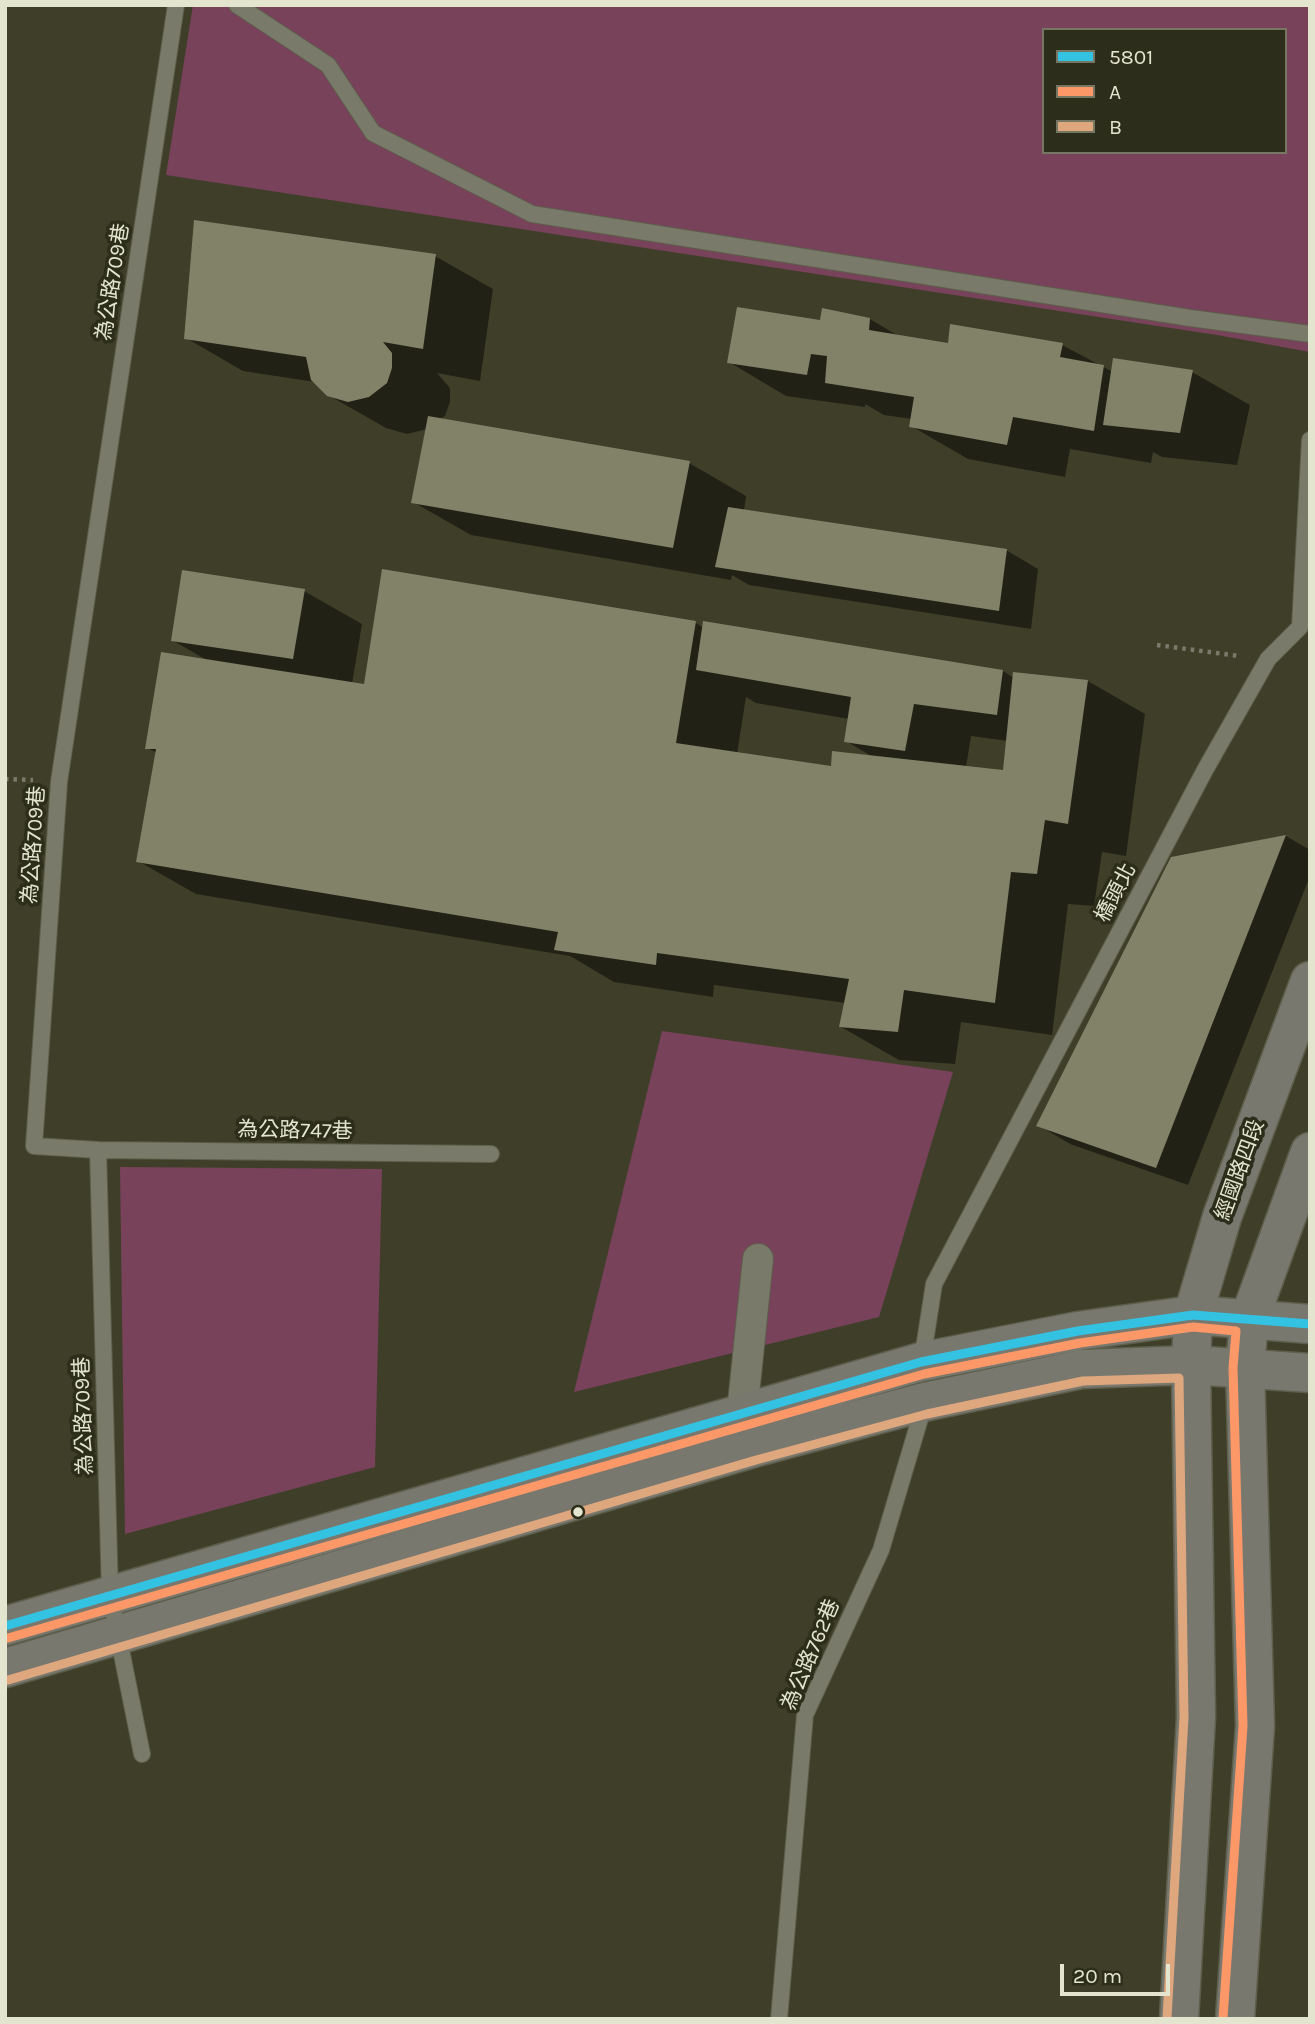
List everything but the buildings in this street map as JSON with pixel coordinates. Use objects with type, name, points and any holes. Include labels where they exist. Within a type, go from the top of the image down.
[{"type":"main road","name":"經國路四段","points":[[1179,2019],[1196,1717],[1191,1365],[1194,1315],[1222,1217],[1310,981]]},
{"type":"main road","points":[[1235,2019],[1255,1726],[1245,1368],[1249,1320],[1310,1152]]},
{"type":"main road","points":[[5,1668],[119,1634],[748,1431],[922,1362],[1078,1331],[1194,1315],[1310,1324]]},
{"type":"main road","points":[[5,1626],[110,1595],[748,1431],[924,1402],[1082,1369],[1191,1365],[1310,1373]]},
{"type":"street","points":[[748,1431],[758,1259]]},
{"type":"lane","name":"為公路709巷","points":[[142,1754],[110,1595],[98,1150],[34,1146],[58,795],[176,5]]},
{"type":"lane","points":[[237,5],[328,65],[373,133],[531,214],[1176,316],[1310,334]]},
{"type":"lane","name":"橋頭北","points":[[924,1402],[922,1362],[934,1284],[1205,769],[1268,659],[1300,627],[1310,440]]},
{"type":"lane","name":"為公路747巷","points":[[98,1150],[491,1154]]},
{"type":"lane","name":"為公路762巷","points":[[779,2019],[805,1715],[881,1550],[924,1402]]},
{"type":"path","points":[[1157,645],[1268,659]]},
{"type":"shaded area","points":[[193,5],[1310,5],[1310,352],[1217,335],[166,175]]},
{"type":"shaded area","points":[[662,1031],[953,1072],[879,1317],[574,1392]]},
{"type":"shaded area","points":[[120,1167],[382,1169],[375,1467],[125,1534]]},
{"type":"transit line","name":"5801","points":[[5,1626],[921,1362],[1078,1331],[1193,1315],[1310,1324]]},
{"type":"transit line","name":"A","points":[[8,1638],[924,1374],[1080,1343],[1193,1327],[1236,1331],[1233,1368],[1243,1726],[1223,2018]]},
{"type":"transit line","name":"B","points":[[8,1680],[756,1460],[927,1414],[1083,1381],[1179,1378],[1184,1717],[1167,2018]]}]
